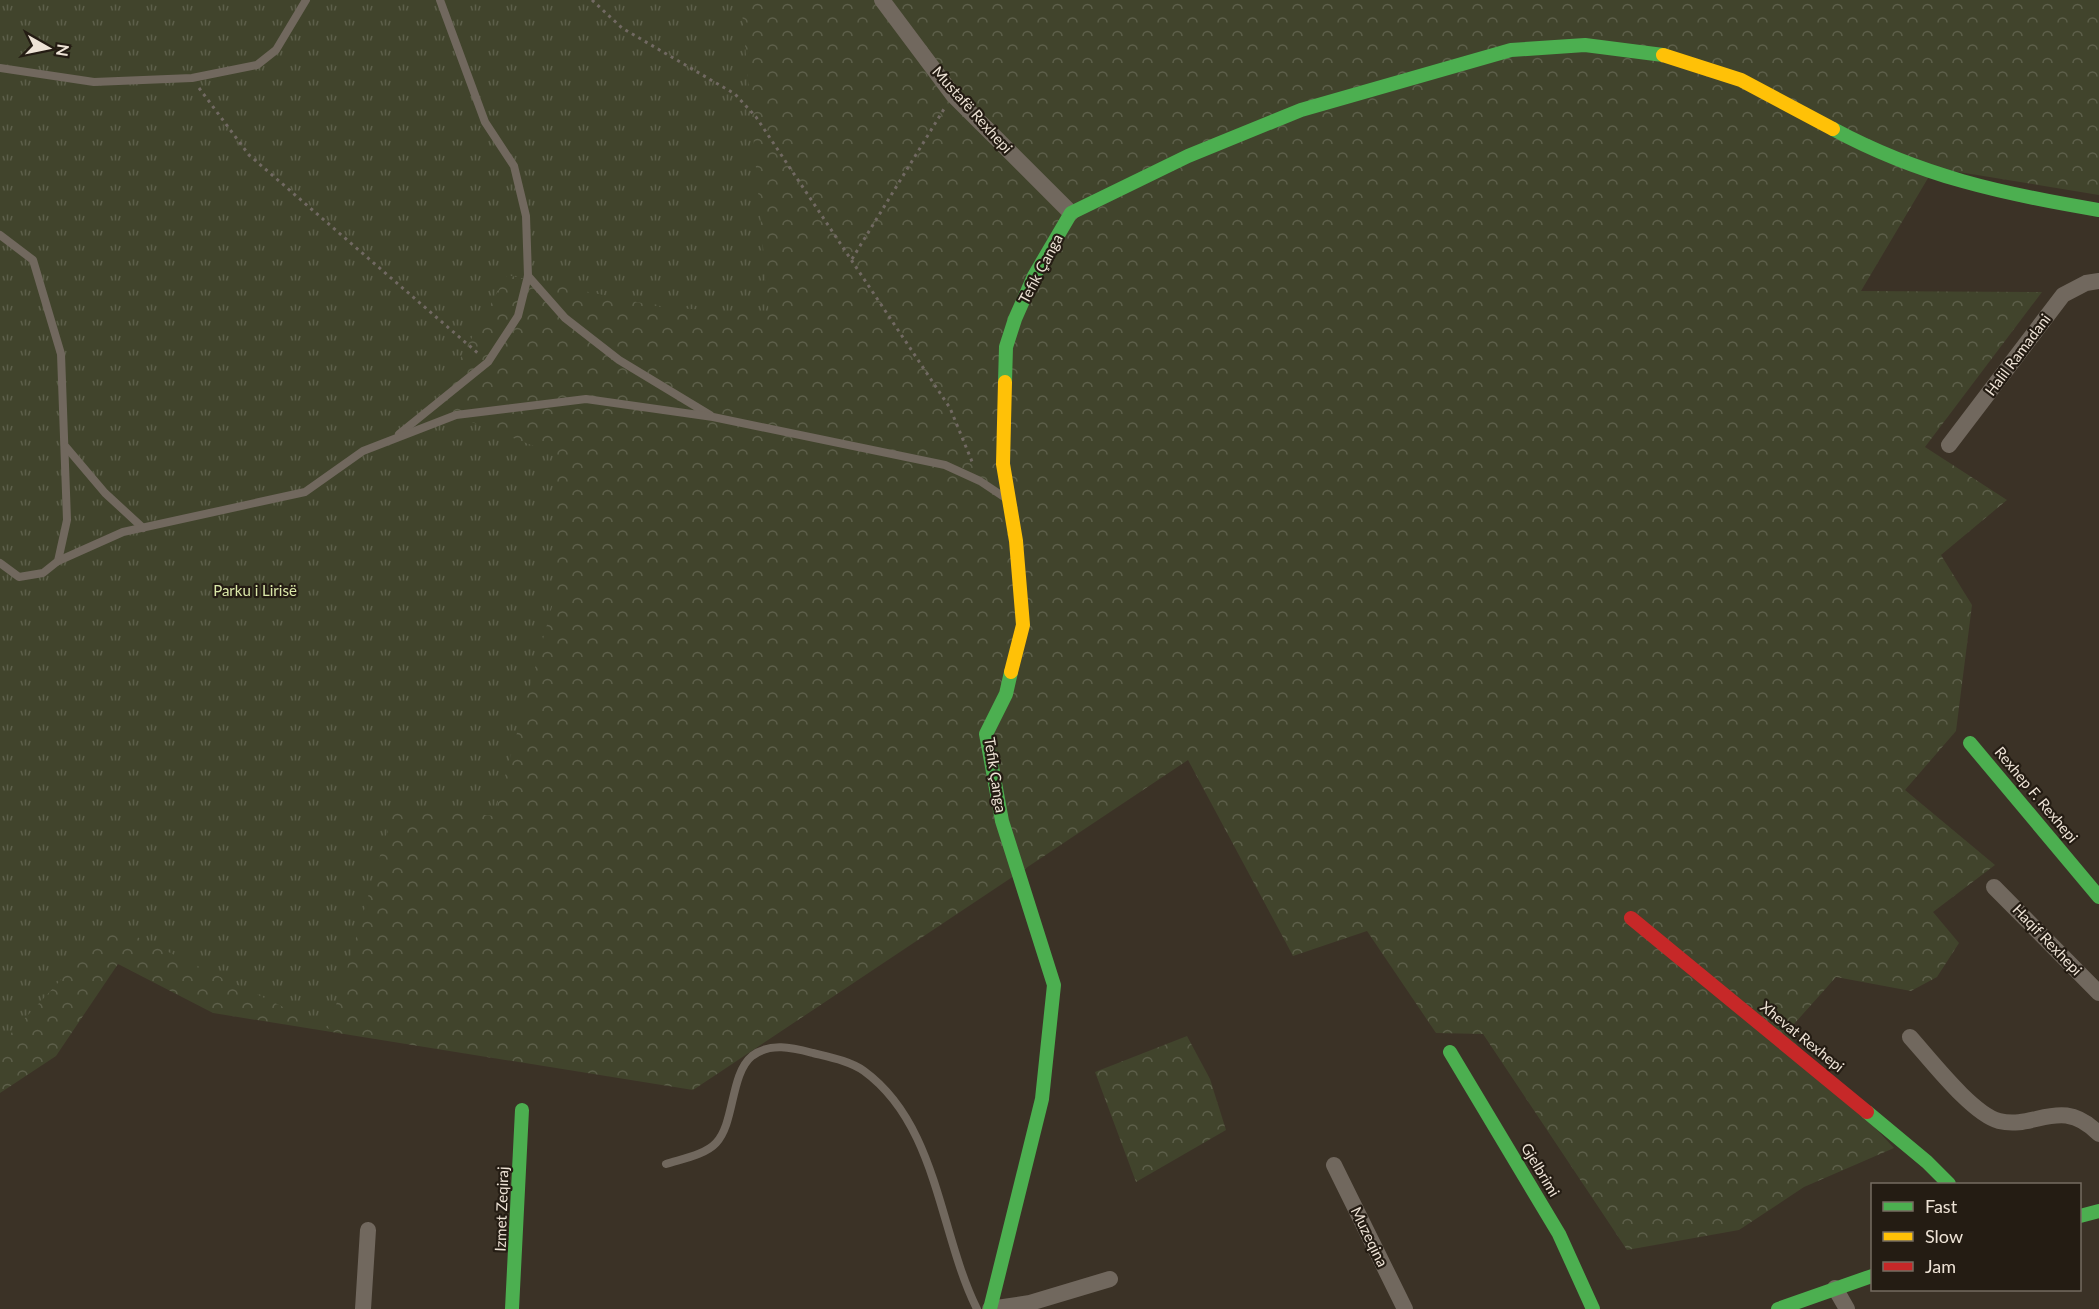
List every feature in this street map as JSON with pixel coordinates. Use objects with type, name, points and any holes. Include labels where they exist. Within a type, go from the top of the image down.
[{"type":"street","name":"Mustafë Rexhepi","points":[[882,0],[953,95],[1071,213]]},
{"type":"street","points":[[1071,213],[1188,156],[1301,110],[1511,50],[1585,45],[1662,55],[1741,80],[1864,146],[1907,165],[2005,194],[2099,210]]},
{"type":"street","name":"Tefik Çanga","points":[[1071,213],[1034,276],[1015,319],[1006,347],[1003,464],[1007,499],[1016,541],[1023,625],[1006,694],[986,735],[1002,822],[1054,985],[1042,1099],[990,1309],[1030,1303],[1110,1279]]},
{"type":"street","name":"Halil Ramadani","points":[[1949,445],[2063,295],[2086,283],[2099,281]]},
{"type":"street","name":"Rexhep F. Rexhepi","points":[[1970,743],[2099,897]]},
{"type":"street","name":"Haqif Rexhepi","points":[[1994,887],[2099,993]]},
{"type":"street","name":"Xhevat Rexhepi","points":[[1631,918],[1927,1162],[1946,1183]]},
{"type":"street","points":[[1910,1037],[1980,1113],[2009,1122],[2056,1114],[2075,1117],[2088,1123],[2099,1134]]},
{"type":"street","name":"Gjelbrimi","points":[[1450,1052],[1559,1234],[1593,1309]]},
{"type":"street","name":"Izmet Zeqiraj","points":[[512,1309],[522,1110]]},
{"type":"street","name":"Muzeqina","points":[[1334,1165],[1405,1309]]},
{"type":"street","points":[[2081,1216],[2099,1211]]},
{"type":"street","points":[[363,1309],[368,1230]]},
{"type":"street","points":[[1778,1309],[1871,1276]]},
{"type":"street","points":[[1835,1288],[1847,1309]]},
{"type":"lane","points":[[0,68],[93,82],[192,78],[257,64],[276,50],[306,0]]},
{"type":"lane","points":[[392,440],[488,362],[518,316],[528,276],[526,216],[514,166],[485,122],[440,0]]},
{"type":"lane","points":[[0,235],[33,260],[61,354],[67,520],[58,561]]},
{"type":"lane","points":[[528,276],[566,318],[619,360],[713,417]]},
{"type":"lane","points":[[0,563],[19,577],[43,573],[58,561],[123,532],[305,492],[363,451],[456,415],[586,399],[713,417],[945,465],[980,481],[1007,499]]},
{"type":"lane","points":[[66,446],[105,493],[143,528]]},
{"type":"lane","points":[[666,1164],[704,1151],[716,1143],[744,1068],[750,1058],[766,1047],[795,1049],[831,1057],[862,1070],[886,1092],[907,1119],[928,1167],[964,1282],[977,1309]]},
{"type":"path","points":[[592,0],[622,28],[735,94],[756,117],[950,408],[980,481]]},
{"type":"path","points":[[192,78],[249,155],[488,362]]},
{"type":"path","points":[[851,260],[953,95]]},
{"type":"green space","points":[[0,0],[2099,0],[2099,195],[1934,168],[1861,291],[2042,292],[1925,447],[2007,500],[1941,555],[1972,605],[1956,731],[1905,790],[1995,865],[1933,912],[1959,943],[1937,977],[1911,991],[1836,977],[1786,1033],[1894,1148],[1804,1187],[1739,1230],[1627,1250],[1483,1034],[1436,1033],[1367,931],[1293,956],[1188,760],[693,1090],[213,1013],[118,964],[56,1056],[0,1093]]},
{"type":"green space","name":"Parku i Lirisë","points":[[0,0],[741,0],[769,314],[661,307],[507,275],[433,407],[557,455],[553,603],[494,816],[395,805],[329,1029],[112,925],[0,1045]]},
{"type":"green space","points":[[1187,1036],[1210,1079],[1226,1130],[1136,1182],[1095,1072]]},
{"type":"traffic: fast","points":[[1005,382],[1006,347],[1015,319],[1034,276],[1071,213],[1188,156],[1301,110],[1511,50],[1585,45],[1663,55]]},
{"type":"traffic: fast","points":[[1833,129],[1865,145],[1930,171],[1996,190],[2099,210]]},
{"type":"traffic: fast","points":[[990,1309],[1042,1099],[1054,985],[1002,821],[986,734],[1006,694],[1011,672]]},
{"type":"traffic: fast","points":[[1970,743],[2099,897]]},
{"type":"traffic: fast","points":[[1450,1052],[1559,1234],[1593,1309]]},
{"type":"traffic: fast","points":[[512,1309],[522,1110]]},
{"type":"traffic: fast","points":[[1867,1112],[1927,1162],[1948,1183]]},
{"type":"traffic: fast","points":[[2081,1216],[2099,1211]]},
{"type":"traffic: fast","points":[[1778,1309],[1871,1276]]},
{"type":"traffic: slow","points":[[1663,55],[1741,80],[1833,129]]},
{"type":"traffic: slow","points":[[1005,382],[1003,464],[1016,541],[1023,625],[1011,672]]},
{"type":"traffic: jam","points":[[1631,918],[1867,1112]]}]
